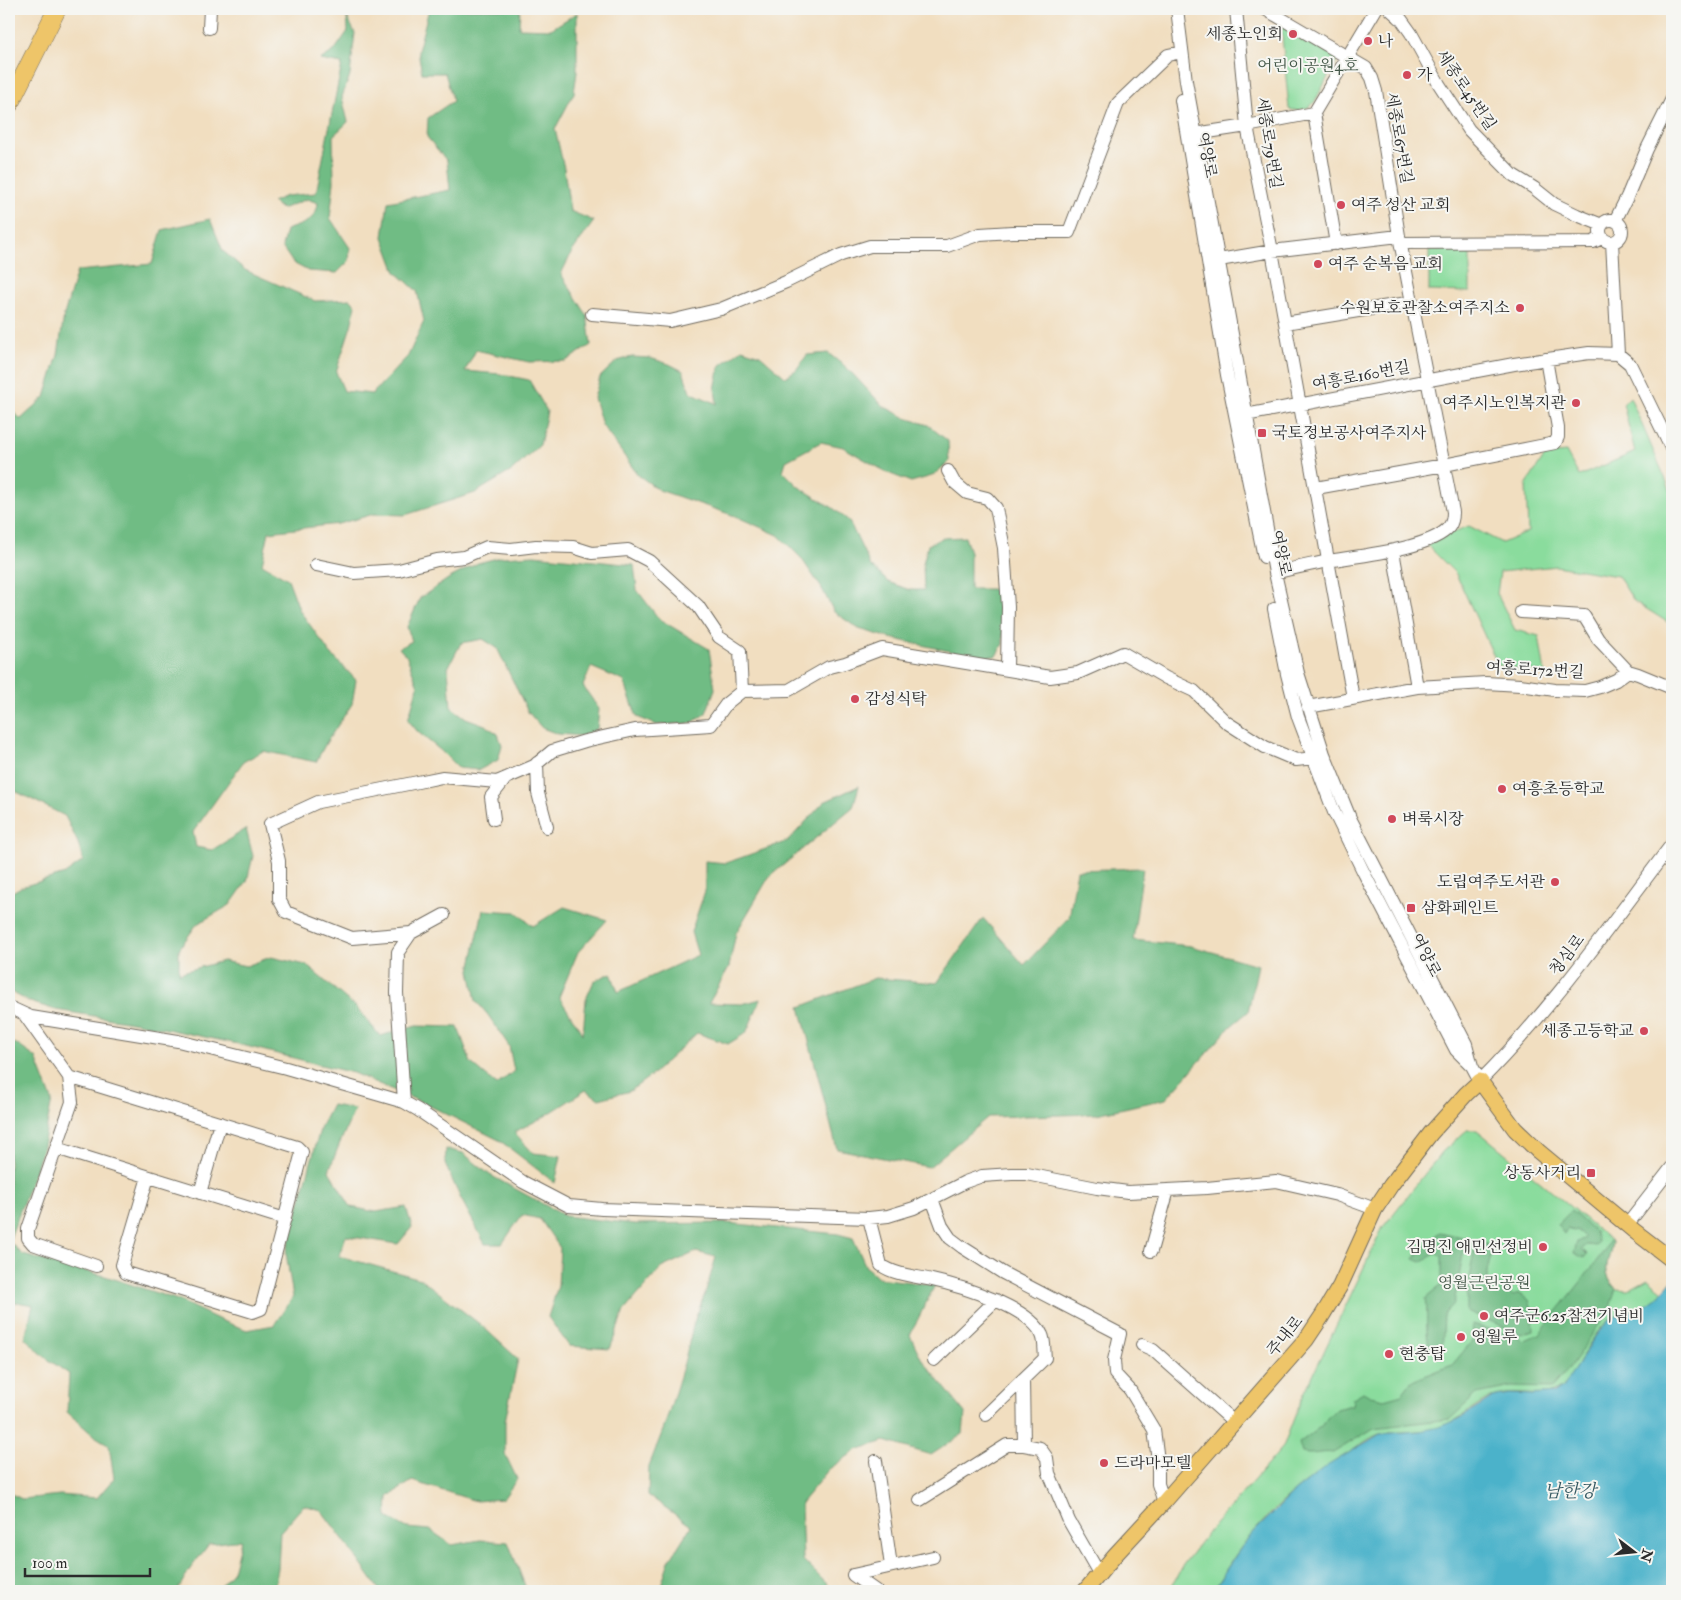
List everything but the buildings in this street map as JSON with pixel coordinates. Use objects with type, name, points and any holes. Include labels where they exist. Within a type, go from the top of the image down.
[{"type":"highway","points":[[9,81],[45,9]]},
{"type":"highway","points":[[9,105],[57,9]]},
{"type":"main road","name":"주내로","points":[[1085,1591],[1114,1555],[1164,1502],[1306,1340],[1340,1286],[1375,1209],[1391,1185],[1431,1133],[1480,1081]]},
{"type":"main road","name":"여양로","points":[[1480,1081],[1515,1129],[1538,1151],[1672,1260]]},
{"type":"street","points":[[209,28],[210,9]]},
{"type":"street","name":"여양로","points":[[1168,9],[1186,81],[1196,134],[1219,260],[1241,416],[1287,674],[1298,717],[1466,1044],[1472,1066],[1480,1081]]},
{"type":"street","name":"여양로","points":[[1177,9],[1178,52],[1188,148],[1227,375],[1241,416],[1289,636],[1319,756]]},
{"type":"street","name":"세종로79번길","points":[[1236,9],[1247,126],[1272,251]]},
{"type":"street","points":[[1265,9],[1348,56]]},
{"type":"street","points":[[1336,244],[1314,113],[1376,9]]},
{"type":"street","name":"세종로45번길","points":[[1390,9],[1411,32],[1439,84],[1469,130],[1513,175],[1534,188],[1554,204],[1577,216],[1602,225]]},
{"type":"street","points":[[592,314],[670,321],[721,309],[786,282],[841,255],[870,246],[947,246],[980,234],[1068,232],[1118,103],[1168,55],[1178,52]]},
{"type":"street","name":"세종로67번길","points":[[1348,56],[1366,68],[1374,85],[1400,240]]},
{"type":"street","points":[[1615,221],[1672,99]]},
{"type":"street","points":[[1196,134],[1314,113]]},
{"type":"street","points":[[1219,260],[1272,251],[1400,240],[1592,242],[1607,240],[1618,239],[1621,233],[1620,226],[1615,221],[1608,221],[1602,225],[1600,231],[1607,240],[1618,354],[1630,364],[1672,450]]},
{"type":"street","name":"여흥로160번길","points":[[1275,573],[1329,561],[1393,551],[1433,538],[1448,527],[1453,518],[1400,240]]},
{"type":"street","name":"여흥로160번길","points":[[1272,251],[1329,561]]},
{"type":"street","points":[[1285,323],[1413,302]]},
{"type":"street","name":"여흥로160번길","points":[[1241,416],[1514,364],[1589,353],[1618,354]]},
{"type":"street","points":[[1316,488],[1555,443],[1558,437],[1558,428],[1546,359]]},
{"type":"street","points":[[948,471],[954,482],[967,493],[987,498],[996,508],[1004,548],[1008,607],[1007,670]]},
{"type":"street","points":[[316,565],[354,573],[399,570],[437,560],[464,557],[487,547],[511,549],[536,546],[573,547],[592,553],[628,550],[649,561],[698,606],[719,637],[740,651],[742,691]]},
{"type":"street","points":[[1393,551],[1417,686]]},
{"type":"street","points":[[1329,561],[1353,698]]},
{"type":"street","points":[[1521,612],[1584,616],[1598,639],[1628,671],[1672,688]]},
{"type":"street","points":[[444,915],[411,933],[352,938],[286,912],[279,899],[279,861],[270,824],[318,802],[442,777],[497,782],[534,766],[552,751],[584,741],[635,730],[711,725],[727,703],[742,691],[789,690],[829,667],[882,649],[1050,677],[1078,673],[1123,653],[1166,678],[1194,690],[1226,722],[1265,747],[1296,760],[1319,756]]},
{"type":"street","name":"여흥로172번길","points":[[1308,707],[1417,686],[1476,683],[1520,685],[1555,690],[1586,690],[1600,688],[1628,671]]},
{"type":"street","points":[[538,763],[538,793],[547,827]]},
{"type":"street","points":[[494,819],[492,797],[506,778]]},
{"type":"street","name":"청심로","points":[[1480,1081],[1504,1057],[1560,991],[1672,844]]},
{"type":"street","points":[[404,1102],[397,993],[398,952],[411,933]]},
{"type":"street","points":[[9,1007],[31,1017],[178,1041],[286,1068],[404,1102],[523,1182],[569,1206],[612,1210],[868,1218],[888,1216],[914,1208],[965,1182],[982,1176],[1027,1174],[1097,1188],[1128,1192],[1276,1181],[1337,1195],[1375,1209]]},
{"type":"street","points":[[24,1014],[69,1076],[72,1102],[28,1229],[28,1238],[33,1244],[96,1266]]},
{"type":"street","points":[[69,1076],[297,1147],[302,1152],[261,1309],[253,1312],[126,1273],[122,1265],[148,1177]]},
{"type":"street","points":[[200,1193],[220,1123]]},
{"type":"street","points":[[56,1148],[284,1218]]},
{"type":"street","points":[[1630,1227],[1672,1167]]},
{"type":"street","points":[[1151,1251],[1168,1190]]},
{"type":"street","points":[[932,1199],[942,1226],[950,1238],[962,1247],[1003,1274],[1120,1334],[1114,1360],[1115,1374],[1130,1390],[1154,1430],[1158,1460],[1158,1484],[1164,1502]]},
{"type":"street","points":[[868,1218],[881,1265],[889,1271],[935,1281],[996,1300],[1030,1319],[1043,1335],[1045,1358],[986,1416]]},
{"type":"street","points":[[934,1360],[996,1300]]},
{"type":"street","points":[[1142,1345],[1152,1350],[1234,1422]]},
{"type":"street","points":[[1023,1379],[1024,1445]]},
{"type":"street","points":[[920,1500],[1007,1445],[1024,1445],[1040,1448],[1047,1458],[1049,1473],[1069,1521],[1100,1574]]},
{"type":"street","points":[[876,1461],[891,1566]]},
{"type":"street","points":[[876,1591],[853,1575],[933,1557]]},
{"type":"green space","points":[[429,9],[520,9],[519,28],[551,29],[577,13],[577,72],[574,93],[555,129],[564,168],[570,211],[594,221],[572,252],[561,274],[587,315],[591,345],[566,361],[529,362],[476,350],[465,371],[500,374],[529,380],[547,411],[540,445],[513,470],[475,493],[405,515],[374,514],[338,524],[269,532],[262,564],[288,579],[300,611],[330,653],[356,680],[352,704],[326,743],[316,762],[263,751],[243,762],[193,832],[196,847],[212,850],[246,829],[253,856],[247,881],[230,905],[197,924],[179,949],[179,973],[223,961],[246,966],[271,957],[306,965],[358,1009],[380,1036],[416,1026],[458,1027],[471,1063],[497,1085],[514,1071],[509,1046],[476,1001],[470,970],[483,910],[516,912],[533,926],[564,907],[607,920],[578,952],[559,997],[583,1034],[586,999],[594,981],[611,973],[618,992],[698,955],[691,932],[705,891],[705,861],[726,863],[788,841],[824,802],[859,786],[853,807],[769,877],[736,933],[729,967],[709,1003],[742,1004],[761,999],[746,1033],[728,1044],[697,1033],[653,1074],[630,1091],[599,1099],[586,1090],[542,1118],[514,1132],[533,1153],[561,1156],[555,1183],[499,1140],[426,1104],[353,1073],[238,1044],[138,1023],[56,1010],[30,1002],[9,991],[9,894],[21,887],[65,874],[83,861],[78,843],[65,816],[9,788],[9,409],[21,419],[45,397],[58,355],[64,315],[77,271],[152,264],[162,230],[210,219],[223,251],[245,270],[315,301],[350,299],[356,305],[336,372],[344,391],[372,394],[408,356],[424,321],[417,291],[396,272],[383,237],[388,202],[450,190],[447,161],[427,137],[428,118],[453,101],[445,73],[422,73],[418,51]]},
{"type":"green space","points":[[347,17],[355,33],[350,75],[342,97],[348,122],[333,136],[334,182],[330,218],[350,248],[349,261],[337,273],[308,271],[293,263],[282,247],[286,230],[303,224],[311,218],[317,209],[318,203],[307,199],[282,209],[272,202],[286,196],[316,193],[342,64],[320,60],[334,51],[348,31]]},
{"type":"green space","name":"어린이공원4호","points":[[1282,24],[1338,58],[1314,103],[1302,109],[1289,109]]},
{"type":"green space","points":[[1429,249],[1470,249],[1470,292],[1429,291]]},
{"type":"green space","points":[[742,349],[760,355],[785,377],[796,370],[807,355],[828,353],[847,368],[883,406],[906,418],[928,425],[948,441],[949,462],[932,476],[911,482],[888,473],[843,447],[821,442],[786,461],[783,471],[799,487],[833,508],[849,521],[870,565],[888,582],[910,590],[924,590],[923,563],[928,545],[942,538],[965,537],[970,552],[970,589],[991,589],[1003,593],[1003,644],[996,656],[976,657],[890,638],[859,629],[834,612],[821,587],[801,558],[778,535],[735,516],[659,490],[638,475],[602,425],[594,398],[600,377],[617,361],[632,357],[650,358],[683,371],[690,392],[717,404],[715,389],[720,366]]},
{"type":"green space","points":[[1630,397],[1672,494],[1672,625],[1634,601],[1618,576],[1556,566],[1500,572],[1497,594],[1515,630],[1539,636],[1545,673],[1498,665],[1456,574],[1425,543],[1469,526],[1502,543],[1528,532],[1526,485],[1546,454],[1566,452],[1579,476],[1635,452],[1623,404]]},
{"type":"green space","points":[[534,555],[634,565],[637,590],[659,619],[709,649],[715,689],[706,713],[692,723],[657,725],[637,717],[624,681],[591,667],[583,686],[599,709],[597,729],[582,736],[558,734],[542,728],[528,712],[497,648],[483,639],[461,643],[448,668],[451,707],[466,718],[485,725],[498,734],[502,745],[498,760],[479,770],[458,768],[418,732],[408,720],[418,686],[407,657],[399,648],[412,641],[407,627],[420,598],[448,579],[478,563],[501,557]]},
{"type":"green space","points":[[1143,868],[1133,940],[1191,946],[1258,965],[1248,1012],[1231,1026],[1166,1099],[1096,1114],[988,1117],[929,1167],[837,1149],[800,1007],[875,978],[937,983],[983,918],[1024,965],[1069,918],[1077,870]]},
{"type":"green space","points":[[15,1043],[36,1058],[52,1100],[42,1151],[9,1241],[9,1046]]},
{"type":"green space","points":[[332,1105],[355,1109],[329,1171],[351,1207],[376,1212],[406,1207],[412,1227],[398,1244],[346,1236],[339,1256],[421,1279],[481,1325],[518,1359],[505,1421],[505,1454],[517,1479],[503,1499],[476,1501],[412,1481],[388,1497],[387,1517],[407,1528],[430,1530],[452,1545],[480,1540],[508,1542],[527,1591],[380,1591],[321,1510],[304,1505],[280,1532],[278,1568],[274,1591],[216,1591],[233,1571],[241,1540],[209,1544],[190,1569],[177,1591],[9,1591],[9,1493],[22,1499],[60,1495],[97,1498],[114,1478],[109,1445],[93,1435],[67,1412],[69,1374],[46,1358],[25,1338],[33,1305],[17,1302],[9,1307],[9,1241],[23,1255],[105,1276],[178,1300],[220,1320],[247,1330],[274,1325],[293,1297],[286,1253],[321,1126]]},
{"type":"green space","name":"영월근린공원","points":[[1467,1130],[1477,1130],[1612,1241],[1607,1271],[1616,1289],[1628,1290],[1648,1279],[1663,1291],[1657,1298],[1645,1306],[1619,1314],[1605,1324],[1592,1339],[1565,1385],[1557,1390],[1540,1394],[1514,1393],[1496,1396],[1438,1428],[1384,1433],[1375,1436],[1310,1479],[1273,1511],[1235,1555],[1212,1591],[1169,1591],[1183,1565],[1205,1536],[1283,1447],[1301,1400],[1383,1227],[1442,1152]]},
{"type":"green space","points":[[446,1149],[463,1153],[490,1175],[565,1216],[635,1224],[727,1223],[838,1234],[853,1238],[866,1267],[878,1278],[935,1285],[910,1335],[921,1358],[965,1413],[963,1434],[931,1455],[885,1441],[857,1450],[829,1469],[801,1503],[803,1560],[834,1591],[659,1591],[669,1561],[691,1526],[648,1495],[649,1466],[665,1425],[694,1322],[716,1257],[696,1252],[661,1268],[624,1311],[610,1349],[569,1346],[548,1317],[558,1286],[560,1248],[540,1219],[522,1215],[502,1244],[485,1244],[445,1164]]},
{"type":"green space","points":[[1571,1211],[1595,1231],[1598,1241],[1596,1246],[1587,1245],[1582,1249],[1587,1254],[1584,1258],[1574,1253],[1577,1242],[1585,1238],[1579,1232],[1567,1229],[1564,1234],[1557,1225]]},
{"type":"green space","points":[[1440,1232],[1466,1238],[1454,1304],[1444,1314],[1442,1354],[1437,1354],[1430,1346],[1428,1339],[1426,1298],[1442,1285],[1442,1255],[1435,1254],[1421,1262],[1414,1259]]},
{"type":"green space","points":[[1610,1239],[1612,1241],[1607,1271],[1616,1289],[1609,1310],[1567,1371],[1552,1388],[1511,1387],[1477,1394],[1450,1419],[1374,1428],[1333,1453],[1302,1453],[1299,1443],[1324,1424],[1336,1409],[1352,1405],[1353,1398],[1363,1392],[1370,1396],[1384,1399],[1402,1394],[1412,1381],[1452,1365],[1473,1340],[1472,1325],[1517,1336],[1523,1341],[1539,1334],[1604,1251]]},
{"type":"green space","points":[[1476,1240],[1484,1241],[1492,1250],[1487,1271],[1487,1283],[1501,1286],[1513,1296],[1519,1294],[1529,1300],[1533,1330],[1520,1334],[1467,1311],[1467,1290]]},
{"type":"water","name":"남한강","points":[[1672,1280],[1672,1591],[1212,1591],[1252,1534],[1293,1493],[1327,1466],[1380,1434],[1420,1431],[1440,1427],[1459,1419],[1496,1396],[1554,1393],[1565,1385],[1594,1338],[1607,1322],[1614,1317],[1644,1307],[1658,1297]]},
{"type":"place","name":"세종노인회","points":[[1293,34]]},
{"type":"place","name":"나","points":[[1368,41]]},
{"type":"place","name":"가","points":[[1407,75]]},
{"type":"place","name":"여주 성산 교회","points":[[1341,205]]},
{"type":"place","name":"여주 순복음 교회","points":[[1318,264]]},
{"type":"place","name":"수원보호관찰소여주지소","points":[[1520,308]]},
{"type":"place","name":"여주시노인복지관","points":[[1576,403]]},
{"type":"place","name":"국토정보공사여주지사","points":[[1262,433]]},
{"type":"place","name":"감성식탁","points":[[855,699]]},
{"type":"place","name":"여흥초등학교","points":[[1502,789]]},
{"type":"place","name":"벼룩시장","points":[[1392,819]]},
{"type":"place","name":"도립여주도서관","points":[[1555,882]]},
{"type":"place","name":"삼화페인트","points":[[1411,908]]},
{"type":"place","name":"세종고등학교","points":[[1644,1031]]},
{"type":"place","name":"상동사거리","points":[[1591,1173]]},
{"type":"place","name":"김명진 애민선정비","points":[[1543,1247]]},
{"type":"place","name":"여주군6.25참전기념비","points":[[1484,1316]]},
{"type":"place","name":"영월루","points":[[1461,1337]]},
{"type":"place","name":"현충탑","points":[[1389,1354]]},
{"type":"place","name":"드라마모텔","points":[[1104,1463]]}]
